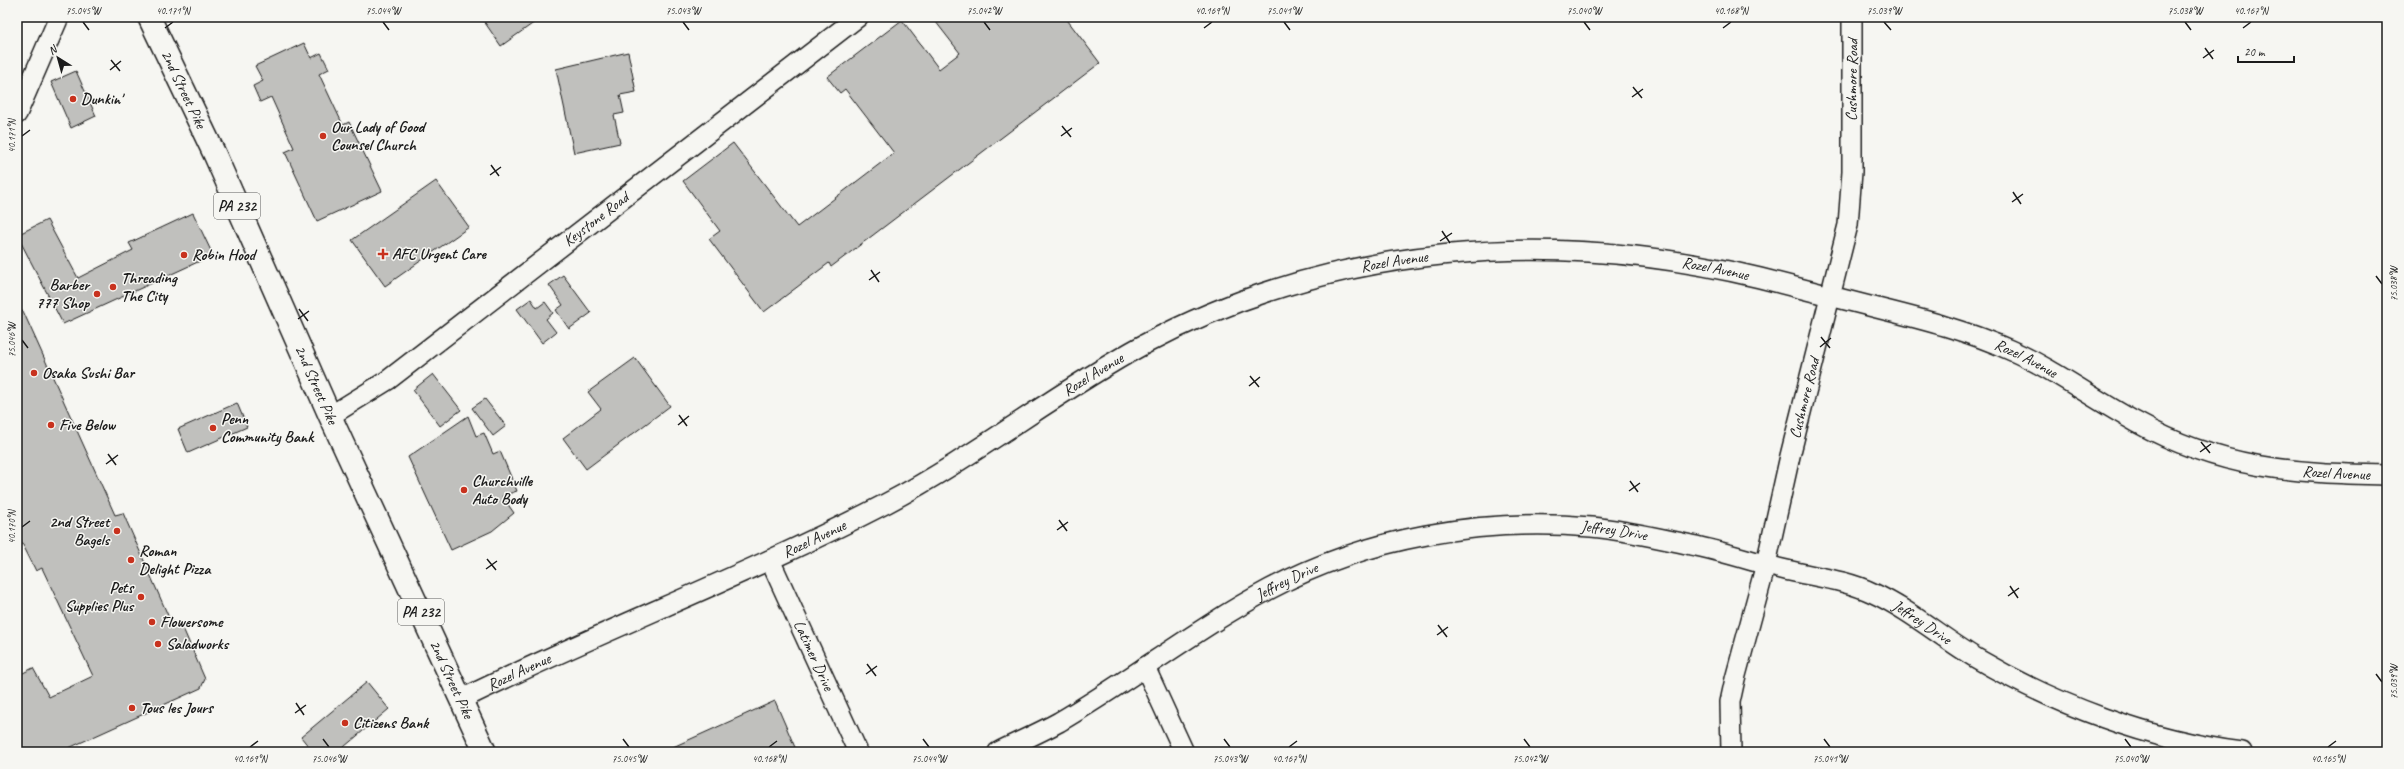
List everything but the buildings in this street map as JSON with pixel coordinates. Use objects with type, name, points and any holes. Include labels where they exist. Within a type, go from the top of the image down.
[{"type":"main road","name":"2nd Street Pike","points":[[149,17],[215,156],[330,416],[485,752]]},
{"type":"street","points":[[17,114],[59,17]]},
{"type":"street","name":"Keystone Road","points":[[330,416],[388,380],[858,17]]},
{"type":"street","name":"Cushmore Road","points":[[1731,752],[1732,694],[1766,564],[1848,225],[1851,199],[1852,17]]},
{"type":"street","name":"Rozel Avenue","points":[[462,700],[832,531],[953,466],[1098,371],[1148,342],[1203,317],[1260,295],[1357,268],[1454,254],[1516,249],[1568,250],[1641,256],[1700,265],[1943,325],[2004,347],[2044,366],[2138,424],[2167,438],[2222,458],[2250,465],[2305,473],[2387,475]]},
{"type":"street","name":"Jeffrey Drive","points":[[998,752],[1057,723],[1248,601],[1300,575],[1382,544],[1439,532],[1546,525],[1591,527],[1624,531],[1728,553],[1766,564],[1835,579],[1872,592],[1899,607],[1989,665],[2048,695],[2091,713],[2188,742],[2242,752]]},
{"type":"street","name":"Latimer Drive","points":[[770,560],[858,752]]},
{"type":"street","points":[[1145,667],[1184,752]]},
{"type":"place","name":"Dunkin'","points":[[73,99]]},
{"type":"place","name":"Our Lady of Good Counsel Church","points":[[323,136]]},
{"type":"place","name":"AFC Urgent Care","points":[[383,254]]},
{"type":"place","name":"Robin Hood","points":[[184,255]]},
{"type":"place","name":"Threading The City","points":[[113,287]]},
{"type":"place","name":"Barber 777 Shop","points":[[97,294]]},
{"type":"place","name":"Osaka Sushi Bar","points":[[34,373]]},
{"type":"place","name":"Five Below","points":[[51,425]]},
{"type":"place","name":"Penn Community Bank","points":[[213,428]]},
{"type":"place","name":"Churchville Auto Body","points":[[464,490]]},
{"type":"place","name":"2nd Street Bagels","points":[[117,531]]},
{"type":"place","name":"Roman Delight Pizza","points":[[131,560]]},
{"type":"place","name":"Pets Supplies Plus","points":[[141,597]]},
{"type":"place","name":"Flowersome","points":[[152,622]]},
{"type":"place","name":"Saladworks","points":[[158,644]]},
{"type":"place","name":"Tous les Jours","points":[[132,708]]},
{"type":"place","name":"Citizens Bank","points":[[345,723]]}]
